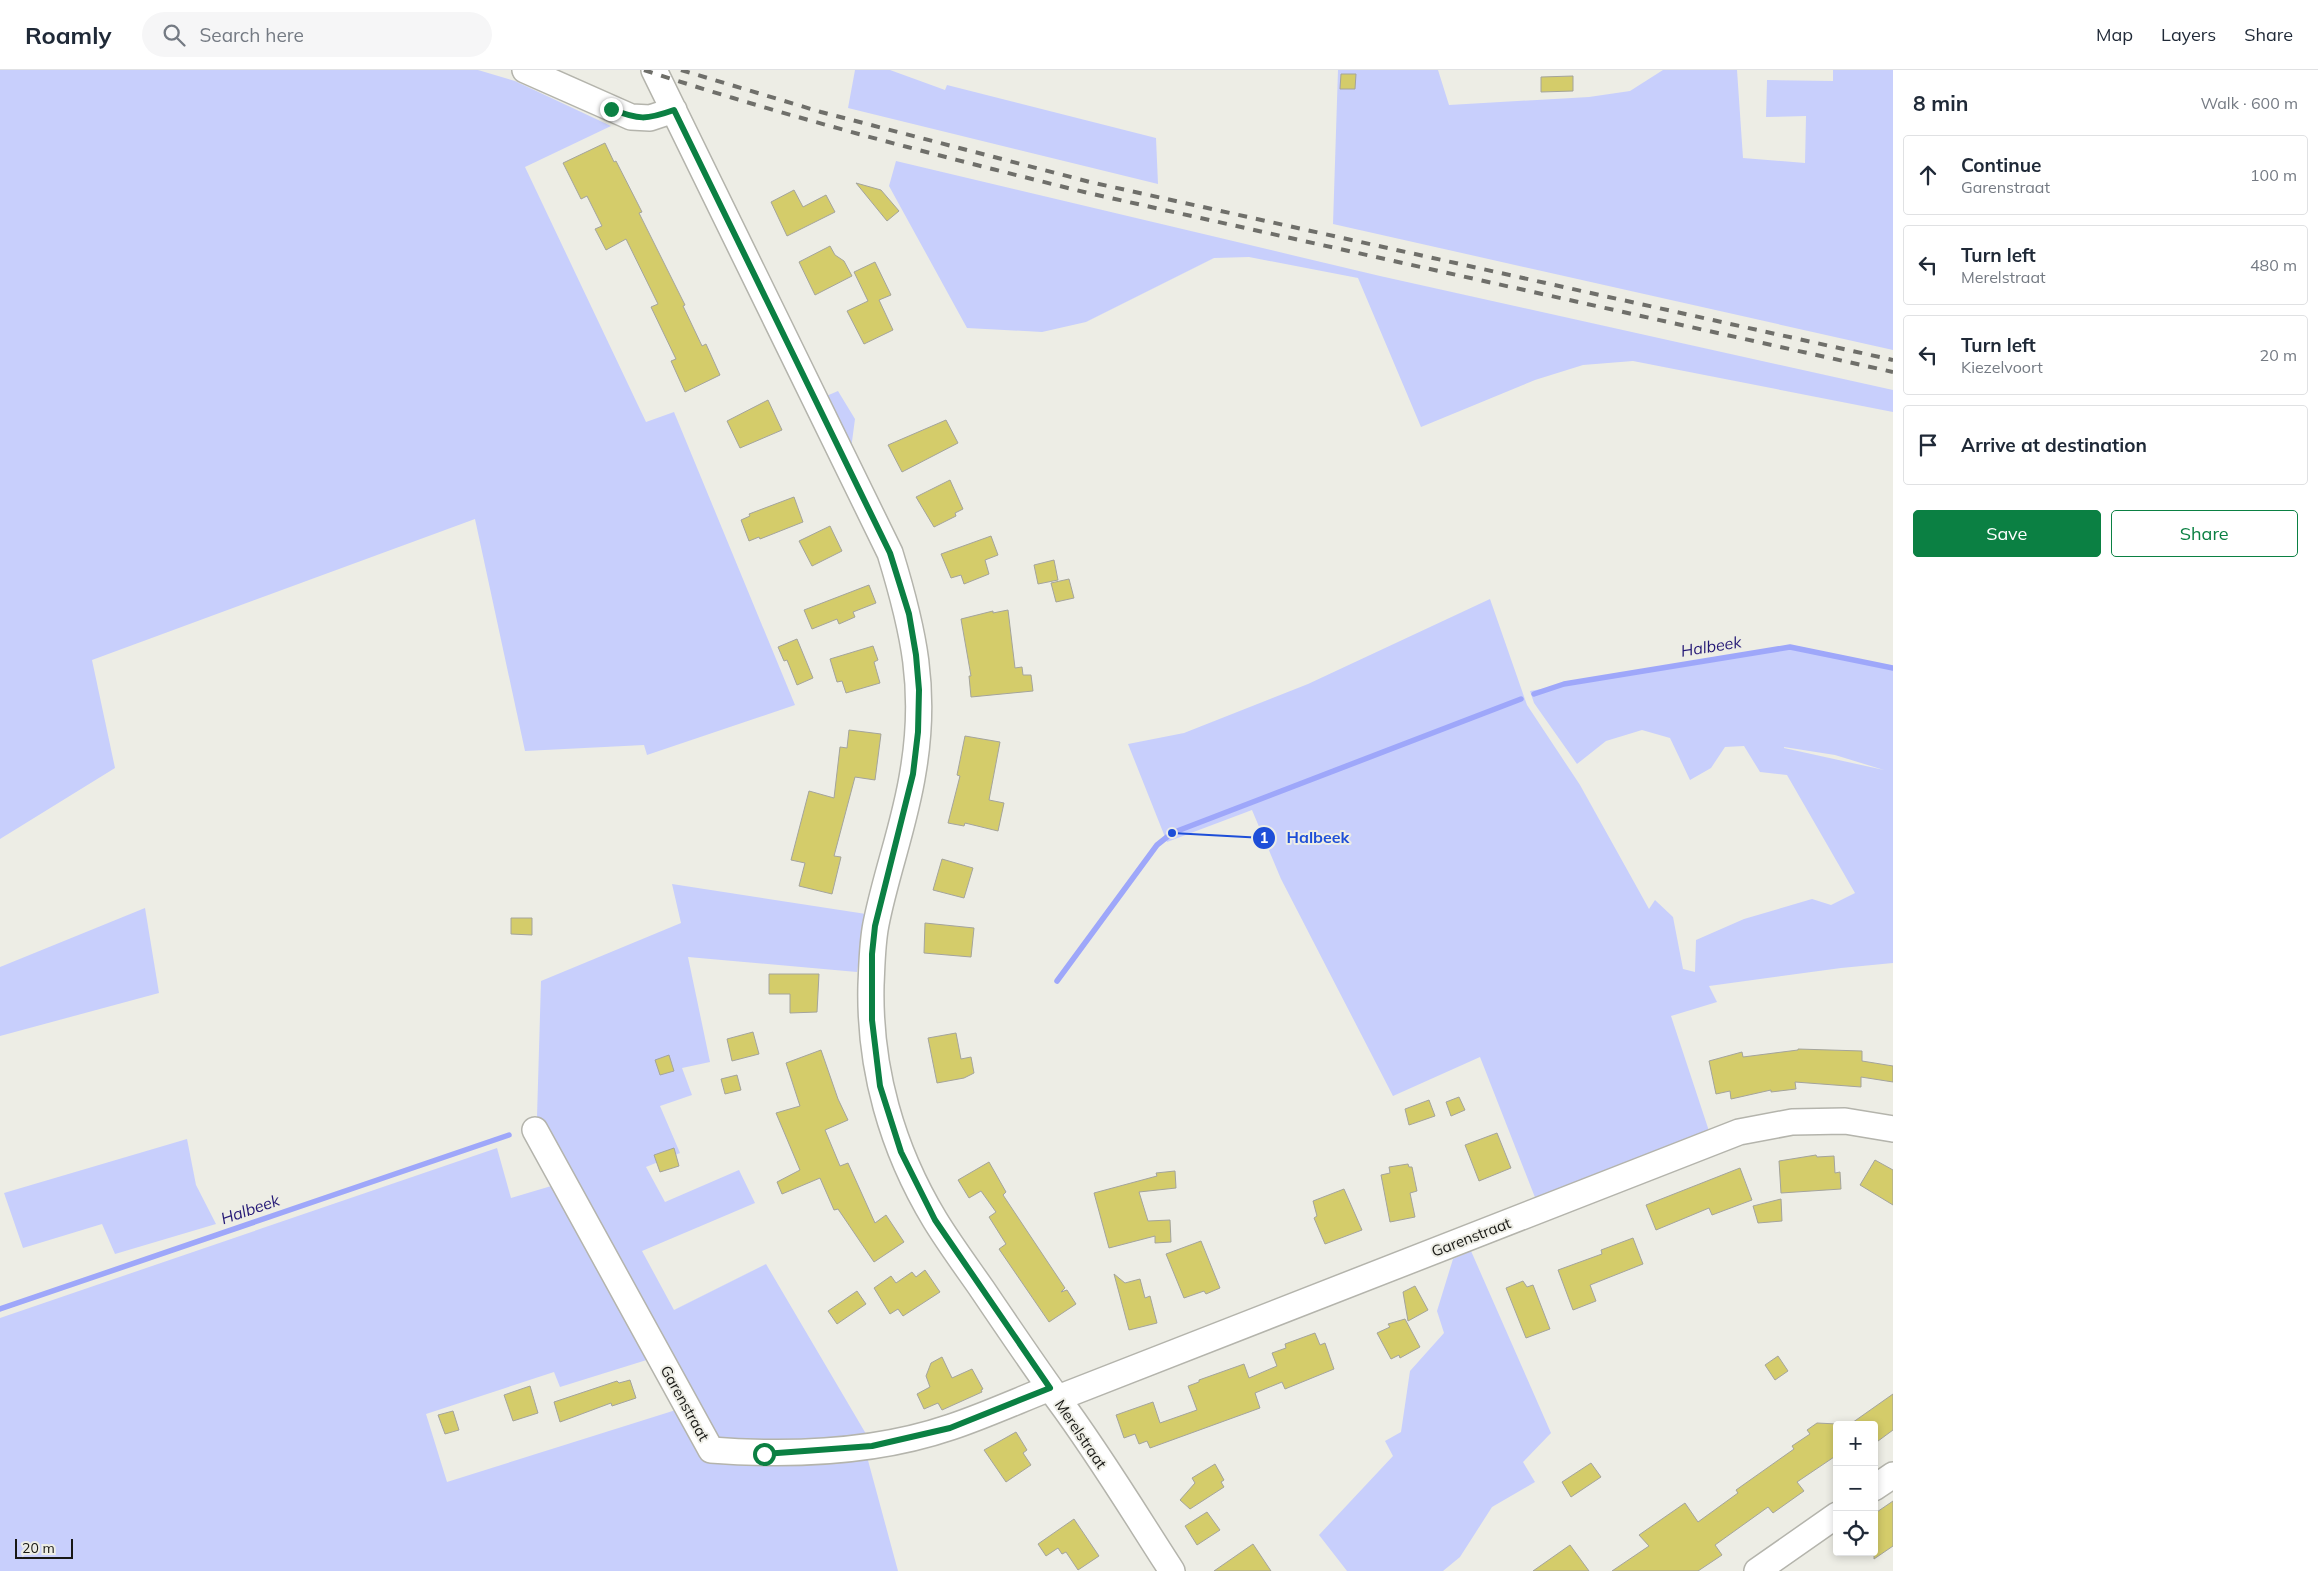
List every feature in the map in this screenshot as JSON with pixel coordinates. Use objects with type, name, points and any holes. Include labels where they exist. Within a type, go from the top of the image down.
[{"type":"street","points":[[525,70],[631,117],[650,118],[674,110]]},
{"type":"street","name":"Merelstraat","points":[[654,70],[890,553],[909,614],[917,664],[918,732],[913,774],[875,926],[872,954],[872,1020],[880,1086],[901,1152],[935,1220],[1054,1393],[1172,1571]]},
{"type":"street","name":"Garenstraat","points":[[535,1130],[711,1450],[764,1454],[872,1446],[950,1428],[1054,1393],[1740,1132],[1792,1122],[1845,1121],[1893,1129]]},
{"type":"street","points":[[1878,1485],[1893,1475]]},
{"type":"street","points":[[1757,1571],[1833,1517]]},
{"type":"shaded area","points":[[0,70],[478,70],[515,81],[611,126],[525,167],[646,422],[674,412],[795,705],[647,755],[644,745],[525,751],[475,519],[92,660],[115,768],[0,839]]},
{"type":"shaded area","points":[[855,70],[890,70],[945,90],[947,85],[1156,138],[1158,184],[848,108]]},
{"type":"shaded area","points":[[1338,70],[1438,70],[1449,105],[1589,97],[1630,91],[1663,70],[1737,70],[1743,158],[1805,163],[1806,116],[1766,117],[1767,80],[1833,81],[1833,70],[1893,70],[1893,350],[1333,224]]},
{"type":"shaded area","points":[[896,161],[1380,276],[1893,390],[1893,412],[1633,361],[1583,365],[1535,380],[1421,427],[1358,278],[1249,257],[1214,258],[1086,322],[1042,332],[967,328],[889,186]]},
{"type":"shaded area","points":[[838,391],[855,419],[851,449],[824,397]]},
{"type":"shaded area","points":[[1490,599],[1527,705],[1580,785],[1649,909],[1655,900],[1673,917],[1683,969],[1695,972],[1696,940],[1744,919],[1812,899],[1831,905],[1855,893],[1787,775],[1760,772],[1744,746],[1725,747],[1711,768],[1690,780],[1670,738],[1642,730],[1606,741],[1577,764],[1534,703],[1530,691],[1753,652],[1794,648],[1893,668],[1893,963],[1709,986],[1717,1002],[1671,1016],[1709,1131],[1536,1200],[1480,1057],[1393,1096],[1281,879],[1252,810],[1167,842],[1128,744],[1184,733],[1308,684]],"holes":[[[1784,747],[1835,755],[1884,770]]]},
{"type":"shaded area","points":[[672,884],[866,914],[857,972],[688,957],[710,1062],[682,1068],[692,1095],[660,1106],[680,1153],[646,1167],[665,1202],[739,1170],[755,1203],[642,1251],[674,1310],[766,1264],[869,1439],[738,1448],[715,1436],[537,1117],[541,981],[681,923]]},
{"type":"shaded area","points":[[145,908],[159,993],[0,1036],[0,967]]},
{"type":"shaded area","points":[[187,1139],[196,1185],[216,1224],[115,1254],[102,1224],[23,1248],[4,1193]]},
{"type":"shaded area","points":[[497,1148],[511,1198],[558,1184],[653,1358],[560,1387],[554,1372],[426,1414],[447,1482],[679,1409],[712,1459],[750,1464],[770,1464],[866,1453],[898,1571],[0,1571],[0,1318]]},
{"type":"shaded area","points":[[1471,1251],[1551,1433],[1523,1462],[1535,1482],[1492,1507],[1460,1557],[1443,1571],[1347,1571],[1319,1535],[1393,1456],[1385,1441],[1401,1432],[1410,1371],[1444,1333],[1437,1311],[1453,1259]]},
{"type":"building","points":[[1341,74],[1356,74],[1355,89],[1340,89]]},
{"type":"building","points":[[1573,76],[1573,91],[1541,92],[1541,77]]},
{"type":"building","points":[[605,143],[642,212],[639,213],[685,305],[683,306],[702,346],[706,344],[720,375],[685,392],[671,361],[676,359],[651,307],[658,304],[626,239],[606,250],[595,229],[602,226],[587,196],[581,199],[563,163]]},
{"type":"building","points":[[856,183],[881,190],[899,211],[887,221]]},
{"type":"building","points":[[794,190],[803,207],[826,195],[835,212],[787,236],[771,202]]},
{"type":"building","points":[[830,246],[835,255],[844,261],[852,276],[815,295],[799,262]]},
{"type":"building","points":[[875,262],[891,295],[879,300],[893,330],[864,344],[847,311],[868,301],[854,272]]},
{"type":"building","points":[[768,400],[782,430],[740,448],[727,421]]},
{"type":"building","points":[[946,420],[958,443],[902,472],[888,445]]},
{"type":"building","points":[[950,480],[963,509],[955,513],[956,516],[934,527],[916,497]]},
{"type":"building","points":[[794,497],[803,522],[760,539],[759,537],[749,541],[741,520],[750,516],[749,514]]},
{"type":"building","points":[[830,526],[842,551],[812,566],[799,541]]},
{"type":"building","points":[[991,536],[998,555],[985,560],[989,574],[964,584],[961,575],[951,578],[941,554]]},
{"type":"building","points":[[1054,560],[1058,580],[1038,584],[1034,565]]},
{"type":"building","points":[[1069,579],[1074,598],[1056,602],[1051,583]]},
{"type":"building","points":[[869,585],[876,603],[853,612],[855,617],[839,624],[837,619],[812,629],[804,610]]},
{"type":"building","points":[[1008,610],[1015,668],[1022,667],[1023,675],[1031,675],[1033,691],[971,697],[969,676],[971,676],[961,619],[993,611],[993,613]]},
{"type":"building","points":[[797,639],[813,678],[797,685],[787,660],[784,661],[778,647]]},
{"type":"building","points":[[873,646],[878,660],[874,662],[880,683],[846,693],[842,681],[837,682],[830,659]]},
{"type":"building","points":[[849,730],[881,734],[875,780],[855,777],[834,856],[841,857],[832,894],[799,886],[805,863],[791,860],[809,791],[834,798],[840,747],[847,748]]},
{"type":"building","points":[[965,736],[1000,742],[989,800],[1004,803],[998,831],[965,823],[964,826],[948,823],[960,776],[957,775]]},
{"type":"building","points":[[942,859],[973,868],[964,898],[933,890]]},
{"type":"building","points":[[511,918],[532,918],[532,935],[511,934]]},
{"type":"building","points":[[925,923],[974,928],[971,957],[924,953]]},
{"type":"building","points":[[769,974],[819,974],[817,1012],[790,1013],[790,994],[769,994]]},
{"type":"building","points":[[753,1032],[759,1054],[732,1061],[727,1039]]},
{"type":"building","points":[[956,1033],[961,1059],[971,1057],[974,1073],[964,1078],[937,1083],[928,1038]]},
{"type":"building","points":[[1798,1049],[1862,1051],[1862,1061],[1893,1066],[1893,1082],[1861,1077],[1861,1087],[1795,1082],[1796,1089],[1771,1092],[1771,1090],[1731,1099],[1730,1091],[1716,1094],[1709,1061],[1742,1052],[1743,1057]]},
{"type":"building","points":[[821,1050],[838,1099],[848,1120],[825,1130],[840,1166],[848,1163],[875,1223],[886,1215],[904,1242],[874,1262],[838,1209],[834,1210],[820,1178],[782,1194],[777,1182],[800,1170],[776,1113],[800,1106],[786,1063]]},
{"type":"building","points":[[669,1055],[674,1071],[660,1075],[655,1060]]},
{"type":"building","points":[[737,1075],[741,1090],[725,1094],[721,1079]]},
{"type":"building","points":[[1459,1097],[1465,1110],[1451,1116],[1446,1102]]},
{"type":"building","points":[[1429,1100],[1435,1116],[1409,1125],[1405,1109]]},
{"type":"building","points":[[1497,1133],[1511,1168],[1479,1181],[1465,1145]]},
{"type":"building","points":[[674,1148],[679,1166],[660,1172],[654,1155]]},
{"type":"building","points":[[1816,1155],[1817,1157],[1834,1156],[1835,1173],[1840,1172],[1841,1189],[1781,1193],[1779,1161]]},
{"type":"building","points":[[1875,1160],[1893,1170],[1893,1205],[1860,1185]]},
{"type":"building","points":[[989,1162],[1006,1192],[1003,1195],[1065,1288],[1061,1292],[1067,1290],[1076,1304],[1049,1322],[999,1249],[1006,1244],[989,1217],[996,1212],[981,1191],[969,1198],[958,1180]]},
{"type":"building","points":[[1408,1164],[1409,1167],[1412,1167],[1417,1191],[1410,1193],[1415,1217],[1390,1222],[1381,1175],[1390,1173],[1389,1167]]},
{"type":"building","points":[[1740,1168],[1752,1200],[1712,1215],[1709,1208],[1656,1230],[1646,1205]]},
{"type":"building","points":[[1175,1171],[1176,1188],[1139,1192],[1148,1221],[1170,1220],[1171,1242],[1155,1243],[1155,1236],[1109,1248],[1094,1193],[1157,1176],[1156,1173]]},
{"type":"building","points":[[1344,1189],[1362,1230],[1325,1244],[1314,1218],[1317,1216],[1313,1201]]},
{"type":"building","points":[[1781,1199],[1782,1221],[1758,1223],[1753,1206]]},
{"type":"building","points":[[1633,1238],[1643,1264],[1590,1285],[1596,1301],[1573,1310],[1558,1270],[1602,1254],[1601,1250]]},
{"type":"building","points":[[1201,1241],[1220,1288],[1206,1294],[1204,1291],[1184,1298],[1166,1254]]},
{"type":"building","points":[[925,1270],[940,1292],[903,1316],[898,1309],[890,1314],[874,1288],[891,1276],[896,1283],[912,1272],[916,1277]]},
{"type":"building","points":[[1114,1274],[1125,1283],[1140,1279],[1145,1298],[1150,1296],[1157,1323],[1129,1330]]},
{"type":"building","points":[[1523,1281],[1527,1287],[1533,1285],[1550,1329],[1526,1338],[1506,1288]]},
{"type":"building","points":[[1415,1286],[1428,1310],[1408,1321],[1403,1292]]},
{"type":"building","points":[[857,1291],[866,1304],[837,1324],[828,1311]]},
{"type":"building","points":[[1405,1319],[1420,1347],[1400,1358],[1399,1355],[1391,1359],[1377,1333],[1390,1327],[1388,1324]]},
{"type":"building","points":[[1315,1333],[1320,1345],[1325,1343],[1334,1369],[1285,1389],[1282,1382],[1255,1393],[1260,1408],[1150,1448],[1147,1441],[1139,1444],[1135,1434],[1124,1438],[1116,1415],[1153,1402],[1160,1423],[1197,1410],[1188,1386],[1199,1382],[1199,1380],[1244,1364],[1249,1378],[1277,1366],[1272,1353],[1286,1348],[1285,1344]]},
{"type":"building","points":[[1778,1356],[1788,1371],[1775,1380],[1765,1365]]},
{"type":"building","points":[[942,1357],[952,1378],[972,1369],[983,1389],[981,1390],[982,1392],[942,1410],[938,1403],[924,1409],[917,1394],[930,1387],[926,1376],[931,1363]]},
{"type":"building","points":[[630,1380],[636,1398],[612,1406],[611,1403],[560,1422],[554,1402],[617,1381],[619,1383]]},
{"type":"building","points":[[530,1386],[538,1413],[513,1421],[504,1395]]},
{"type":"building","points":[[1893,1394],[1893,1430],[1878,1441],[1878,1421],[1855,1421]]},
{"type":"building","points":[[453,1411],[459,1430],[445,1434],[438,1415]]},
{"type":"building","points":[[1817,1423],[1833,1424],[1833,1458],[1797,1482],[1804,1491],[1773,1513],[1768,1507],[1715,1545],[1722,1555],[1698,1571],[1612,1571],[1649,1546],[1639,1535],[1685,1503],[1698,1522],[1738,1493],[1736,1490],[1794,1449],[1792,1446],[1810,1434],[1807,1430]]},
{"type":"building","points":[[1016,1432],[1027,1450],[1023,1453],[1031,1465],[1006,1482],[984,1450]]},
{"type":"building","points":[[1591,1463],[1601,1477],[1571,1497],[1562,1482]]},
{"type":"building","points":[[1215,1464],[1224,1480],[1221,1482],[1224,1487],[1190,1509],[1180,1500],[1195,1483],[1192,1478]]},
{"type":"building","points":[[1893,1501],[1893,1546],[1874,1559],[1874,1556],[1878,1556],[1878,1511]]},
{"type":"building","points":[[1207,1512],[1220,1530],[1197,1545],[1185,1526]]},
{"type":"building","points":[[1074,1519],[1099,1556],[1078,1570],[1066,1552],[1062,1554],[1058,1548],[1046,1556],[1038,1544]]},
{"type":"building","points":[[1253,1544],[1271,1571],[1214,1571]]},
{"type":"building","points":[[1570,1545],[1589,1571],[1533,1571]]},
{"type":"waterway","name":"Halbeek","points":[[1534,694],[1564,684],[1790,647],[1893,668]]},
{"type":"waterway","name":"Halbeek","points":[[1057,981],[1157,845],[1172,833],[1521,699]]},
{"type":"waterway","name":"Halbeek","points":[[0,1309],[509,1135]]},
{"type":"railway","points":[[644,70],[809,120],[1088,193],[1893,372]]},
{"type":"railway","points":[[681,70],[821,112],[1090,182],[1893,360]]},
{"type":"place","name":"Halbeek","points":[[1172,833]]},
{"type":"route","points":[[611,109],[631,117],[650,118],[674,110],[890,553],[909,614],[916,655],[919,690],[918,732],[913,774],[875,926],[872,954],[872,1020],[880,1086],[901,1152],[935,1220],[1050,1388],[950,1428],[872,1446],[764,1454]]}]
